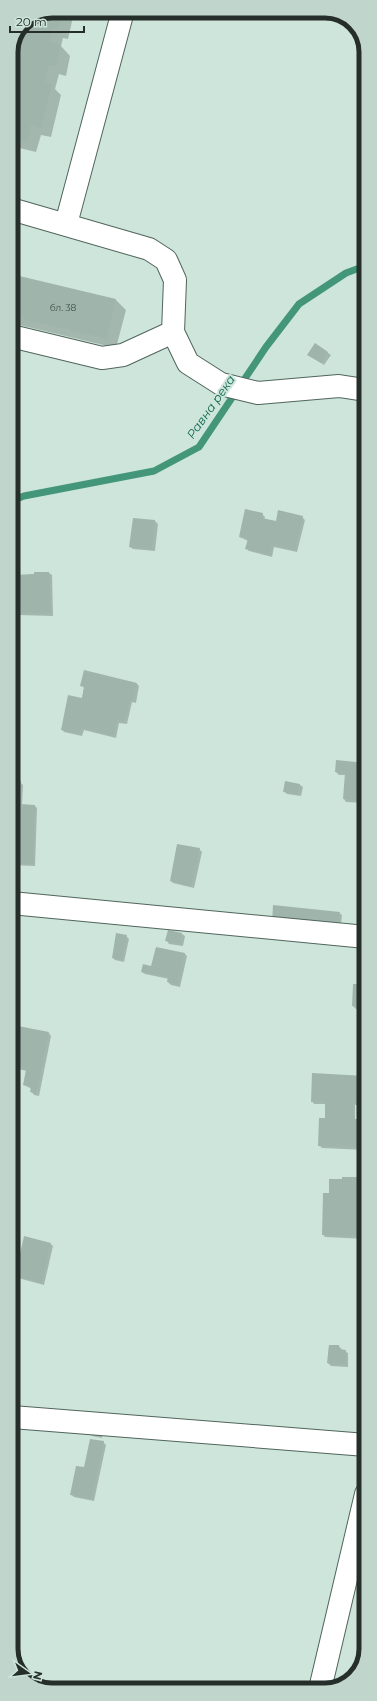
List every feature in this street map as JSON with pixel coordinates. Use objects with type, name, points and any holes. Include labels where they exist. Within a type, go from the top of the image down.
[{"type":"street","points":[[66,224],[121,18]]},
{"type":"street","points":[[18,211],[149,249],[166,260],[175,280],[173,332],[188,363],[222,384],[255,393],[339,386],[359,389]]},
{"type":"street","points":[[18,338],[102,358],[123,355],[173,332]]},
{"type":"street","points":[[18,903],[359,935]]},
{"type":"street","points":[[18,1417],[359,1444]]},
{"type":"street","points":[[321,1683],[359,1524]]},
{"type":"building","points":[[60,18],[58,29],[53,28],[50,42],[61,45],[56,66],[49,65],[45,82],[52,84],[41,128],[31,125],[27,143],[18,141],[19,45],[24,33],[33,24],[45,19]]},
{"type":"building","points":[[18,276],[116,299],[107,339],[18,318]]},
{"type":"building","points":[[315,343],[328,352],[321,363],[307,355]]},
{"type":"building","points":[[245,509],[263,513],[262,518],[276,521],[278,510],[303,516],[295,550],[272,545],[270,555],[245,549],[248,539],[239,537]]},
{"type":"building","points":[[133,518],[155,520],[152,549],[129,547]]},
{"type":"building","points":[[34,572],[49,572],[51,613],[18,613],[18,575],[34,574]]},
{"type":"building","points":[[84,670],[137,683],[133,701],[130,700],[125,722],[117,720],[114,736],[81,728],[80,734],[61,730],[68,695],[82,698],[84,687],[80,686]]},
{"type":"building","points":[[336,760],[359,762],[359,800],[343,799],[345,773],[335,772]]},
{"type":"building","points":[[18,781],[21,781],[20,804],[35,805],[33,864],[18,863]]},
{"type":"building","points":[[285,781],[300,784],[298,794],[283,792]]},
{"type":"building","points":[[177,844],[200,848],[191,886],[170,881]]},
{"type":"building","points":[[273,905],[340,912],[338,931],[272,924]]},
{"type":"building","points":[[168,930],[182,933],[180,944],[165,941]]},
{"type":"building","points":[[116,933],[127,935],[122,960],[112,958]]},
{"type":"building","points":[[156,947],[185,953],[178,985],[167,982],[168,977],[141,972],[143,964],[151,966]]},
{"type":"building","points":[[353,984],[359,984],[359,1006],[352,1006]]},
{"type":"building","points":[[18,1026],[49,1032],[36,1094],[30,1092],[31,1087],[23,1085],[26,1070],[18,1068]]},
{"type":"building","points":[[312,1073],[359,1076],[359,1104],[353,1103],[353,1119],[359,1119],[359,1147],[318,1146],[319,1118],[325,1118],[325,1102],[311,1102]]},
{"type":"building","points":[[342,1177],[359,1177],[359,1236],[322,1235],[323,1193],[329,1193],[329,1179],[342,1179]]},
{"type":"building","points":[[24,1236],[51,1243],[42,1283],[18,1277],[18,1263]]},
{"type":"building","points":[[329,1345],[339,1345],[339,1349],[346,1350],[345,1365],[327,1363]]},
{"type":"building","points":[[90,1439],[104,1441],[92,1499],[70,1495],[76,1466],[84,1467]]},
{"type":"waterway","name":"Равна река","points":[[18,498],[154,471],[199,447],[266,347],[299,304],[346,273],[359,268]]}]
